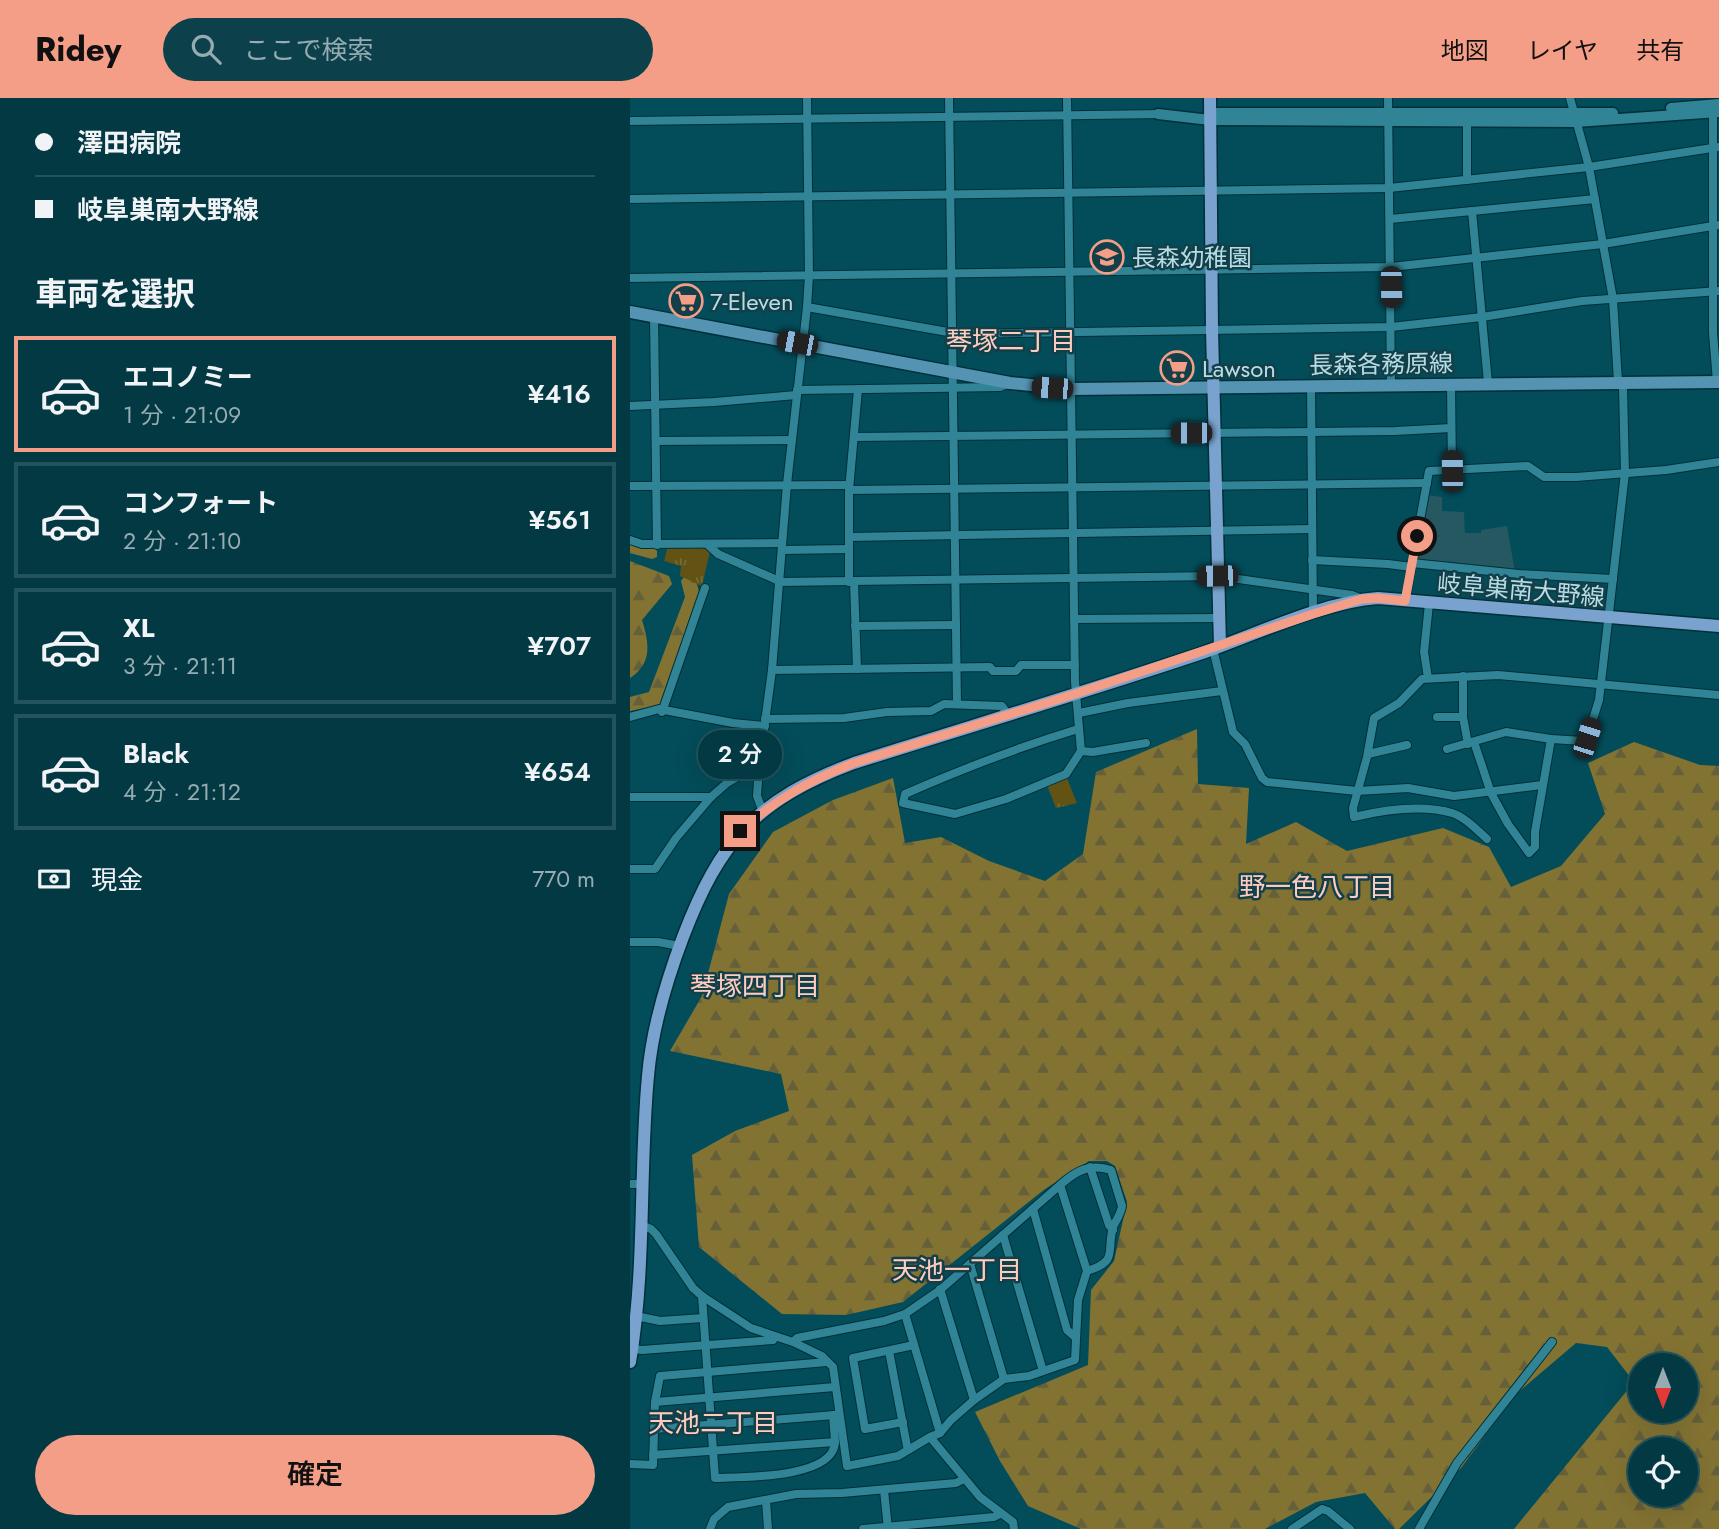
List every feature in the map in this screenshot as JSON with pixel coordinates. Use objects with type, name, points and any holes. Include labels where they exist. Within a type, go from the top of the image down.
[{"type":"main road","points":[[1210,98],[1219,618],[1216,647]]},
{"type":"main road","name":"長森各務原線","points":[[630,312],[1010,383],[1071,389],[1718,382]]},
{"type":"main road","name":"岐阜巣南大野線","points":[[630,1362],[636,1317],[635,1267],[641,1225],[637,1184],[649,1065],[664,990],[698,900],[720,858],[740,831],[763,811],[797,788],[818,777],[1362,599],[1378,598],[1719,626]]},
{"type":"street","points":[[763,811],[757,796],[759,767],[772,670],[787,484],[809,275],[807,98]]},
{"type":"street","points":[[949,98],[957,704]]},
{"type":"street","points":[[1067,98],[1075,694],[1081,751],[1066,774],[1006,799],[955,814],[903,803],[905,794],[1031,743],[1078,729]]},
{"type":"street","points":[[1388,98],[1391,385]]},
{"type":"street","points":[[1447,749],[1506,732],[1583,741],[1587,738],[1598,700],[1610,618],[1625,473],[1623,387],[1618,382],[1613,299],[1595,198],[1570,98]]},
{"type":"street","points":[[1388,117],[1467,122],[1717,110],[1716,292],[1713,333],[1718,382]]},
{"type":"street","points":[[630,121],[1158,114],[1210,117],[1575,118]]},
{"type":"street","points":[[1467,122],[1467,180]]},
{"type":"street","points":[[630,200],[1389,188],[1589,167],[1716,147]]},
{"type":"street","points":[[1390,219],[1595,198]]},
{"type":"street","points":[[1472,211],[1488,383]]},
{"type":"street","points":[[630,278],[1391,267],[1603,244],[1716,225]]},
{"type":"street","points":[[807,307],[959,334],[1212,330],[1391,327],[1482,317],[1582,301],[1716,292]]},
{"type":"street","points":[[654,316],[657,545]]},
{"type":"street","points":[[630,406],[797,392],[1000,387],[1010,383]]},
{"type":"street","points":[[1451,384],[1452,471]]},
{"type":"street","points":[[1311,386],[1313,614]]},
{"type":"street","points":[[857,668],[849,550],[849,487],[858,389]]},
{"type":"street","points":[[854,437],[1395,431],[1451,428]]},
{"type":"street","points":[[656,442],[792,440]]},
{"type":"street","points":[[1405,601],[1429,471],[1528,466],[1544,477],[1625,473],[1719,462]]},
{"type":"street","points":[[630,486],[787,484],[849,487],[1072,488],[1313,482],[1427,483]]},
{"type":"street","points":[[849,537],[1312,530]]},
{"type":"street","points":[[630,540],[657,545],[707,544],[849,550]]},
{"type":"street","points":[[707,544],[718,554],[779,581],[1217,576],[1352,595],[1362,599]]},
{"type":"street","points":[[1312,559],[1613,579]]},
{"type":"street","points":[[662,712],[705,588]]},
{"type":"street","points":[[1428,678],[1424,652],[1429,604]]},
{"type":"street","points":[[1074,619],[1219,618]]},
{"type":"street","points":[[855,626],[956,625]]},
{"type":"street","points":[[1216,647],[1222,691],[1233,732],[1245,744],[1262,778],[1267,782],[1357,791],[1408,788],[1453,796],[1542,785]]},
{"type":"street","points":[[772,670],[990,667],[993,671],[1016,671],[1021,665],[1075,665]]},
{"type":"street","points":[[1488,839],[1453,813],[1402,810],[1353,817],[1374,718],[1399,703],[1422,679],[1498,675],[1719,695]]},
{"type":"street","points":[[1463,676],[1463,717],[1471,743],[1490,793],[1529,853],[1535,847],[1535,832],[1551,739]]},
{"type":"street","points":[[1079,713],[1128,703],[1222,691]]},
{"type":"street","points":[[630,717],[659,709],[662,712],[733,723],[765,722],[931,711],[944,704],[1002,706],[1008,715]]},
{"type":"street","points":[[1437,717],[1463,717]]},
{"type":"street","points":[[1081,751],[1093,752],[1146,743]]},
{"type":"street","points":[[1368,754],[1407,745]]},
{"type":"street","points":[[630,869],[655,869],[676,838],[711,797],[727,783],[754,767],[759,767]]},
{"type":"street","points":[[1453,796],[1453,813]]},
{"type":"street","points":[[630,797],[711,797]]},
{"type":"street","points":[[630,942],[657,942],[680,946]]},
{"type":"street","points":[[1090,1167],[1113,1230]]},
{"type":"street","points":[[793,1342],[797,1338],[884,1321],[905,1314],[970,1264],[1077,1170],[1090,1167],[1111,1170],[1122,1206],[1113,1230],[1112,1254],[1109,1260],[1087,1272]]},
{"type":"street","points":[[836,1415],[846,1466],[898,1456],[940,1433],[974,1400],[1004,1378],[1029,1376],[1074,1360],[1078,1300],[1087,1272],[1060,1185]]},
{"type":"street","points":[[1033,1209],[1067,1330],[1075,1337]]},
{"type":"street","points":[[641,1225],[656,1234],[693,1289],[702,1296],[751,1328],[793,1342],[822,1356],[833,1367],[835,1442],[832,1453],[822,1461],[805,1470],[715,1478],[702,1296]]},
{"type":"street","points":[[1003,1235],[1043,1371]]},
{"type":"street","points":[[970,1264],[1004,1378]]},
{"type":"street","points":[[940,1289],[974,1400]]},
{"type":"street","points":[[905,1314],[940,1433]]},
{"type":"street","points":[[636,1317],[660,1321],[703,1318]]},
{"type":"street","points":[[632,1349],[773,1340],[774,1336]]},
{"type":"street","points":[[1419,1529],[1457,1463],[1552,1342]]},
{"type":"street","points":[[903,1422],[865,1429],[853,1358],[914,1345]]},
{"type":"street","points":[[889,1350],[907,1446],[910,1449]]},
{"type":"street","points":[[630,1464],[653,1465],[655,1402],[660,1376],[827,1362]]},
{"type":"street","points":[[655,1402],[835,1387]]},
{"type":"street","points":[[654,1429],[836,1415]]},
{"type":"street","points":[[930,1437],[964,1479],[1000,1514],[1013,1522],[1014,1529]]},
{"type":"street","points":[[653,1455],[835,1442]]},
{"type":"street","points":[[710,1529],[714,1519],[728,1507],[796,1494],[884,1490],[956,1483],[964,1479]]},
{"type":"street","points":[[884,1490],[888,1528]]},
{"type":"street","points":[[766,1500],[768,1529]]},
{"type":"street","points":[[1292,1529],[1322,1509],[1350,1529]]},
{"type":"street","points":[[863,1529],[994,1517],[1000,1514]]},
{"type":"shaded area","points":[[1426,495],[1442,497],[1442,511],[1464,512],[1465,533],[1481,533],[1481,530],[1507,526],[1515,572],[1419,562],[1416,559]]},
{"type":"green space","points":[[630,541],[653,547],[657,551],[657,557],[652,559],[630,553]]},
{"type":"green space","points":[[668,546],[707,548],[710,551],[702,586],[680,576],[681,566],[664,561]]},
{"type":"green space","points":[[630,561],[669,576],[672,584],[642,620],[647,645],[646,659],[643,666],[630,678]]},
{"type":"green space","points":[[684,577],[695,577],[700,595],[660,705],[630,711],[630,697],[649,692],[685,597],[681,581]]},
{"type":"green space","points":[[1197,729],[1198,784],[1249,788],[1246,844],[1296,822],[1347,851],[1443,828],[1489,847],[1511,887],[1561,866],[1605,814],[1588,763],[1634,742],[1700,765],[1719,766],[1719,1529],[1514,1529],[1628,1389],[1628,1423],[1698,1423],[1698,1353],[1628,1353],[1628,1374],[1607,1347],[1576,1343],[1515,1395],[1461,1468],[1399,1529],[1395,1529],[1365,1493],[1316,1502],[1265,1529],[1081,1529],[1028,1506],[1000,1461],[975,1412],[1088,1365],[1091,1290],[1114,1261],[1127,1202],[1115,1166],[1107,1161],[1089,1161],[1045,1189],[903,1302],[846,1315],[782,1314],[699,1247],[692,1155],[735,1131],[789,1111],[781,1074],[670,1051],[702,996],[729,894],[773,832],[833,800],[893,778],[905,843],[941,837],[989,861],[1045,881],[1083,854],[1096,772]]},
{"type":"green space","points":[[1066,776],[1077,803],[1056,808],[1047,785]]},
{"type":"place","name":"長森幼稚園","points":[[1107,257]]},
{"type":"place","name":"7-Eleven","points":[[686,301]]},
{"type":"place","name":"Lawson","points":[[1177,368]]},
{"type":"district","name":"琴塚二丁目","points":[[1011,341]]},
{"type":"district","name":"野一色八丁目","points":[[1317,887]]},
{"type":"district","name":"琴塚四丁目","points":[[755,986]]},
{"type":"district","name":"天池一丁目","points":[[957,1270]]},
{"type":"district","name":"天池二丁目","points":[[713,1423]]},
{"type":"route","points":[[740,831],[763,811],[797,788],[854,763],[1075,694],[1362,599],[1405,601],[1417,536]]}]
